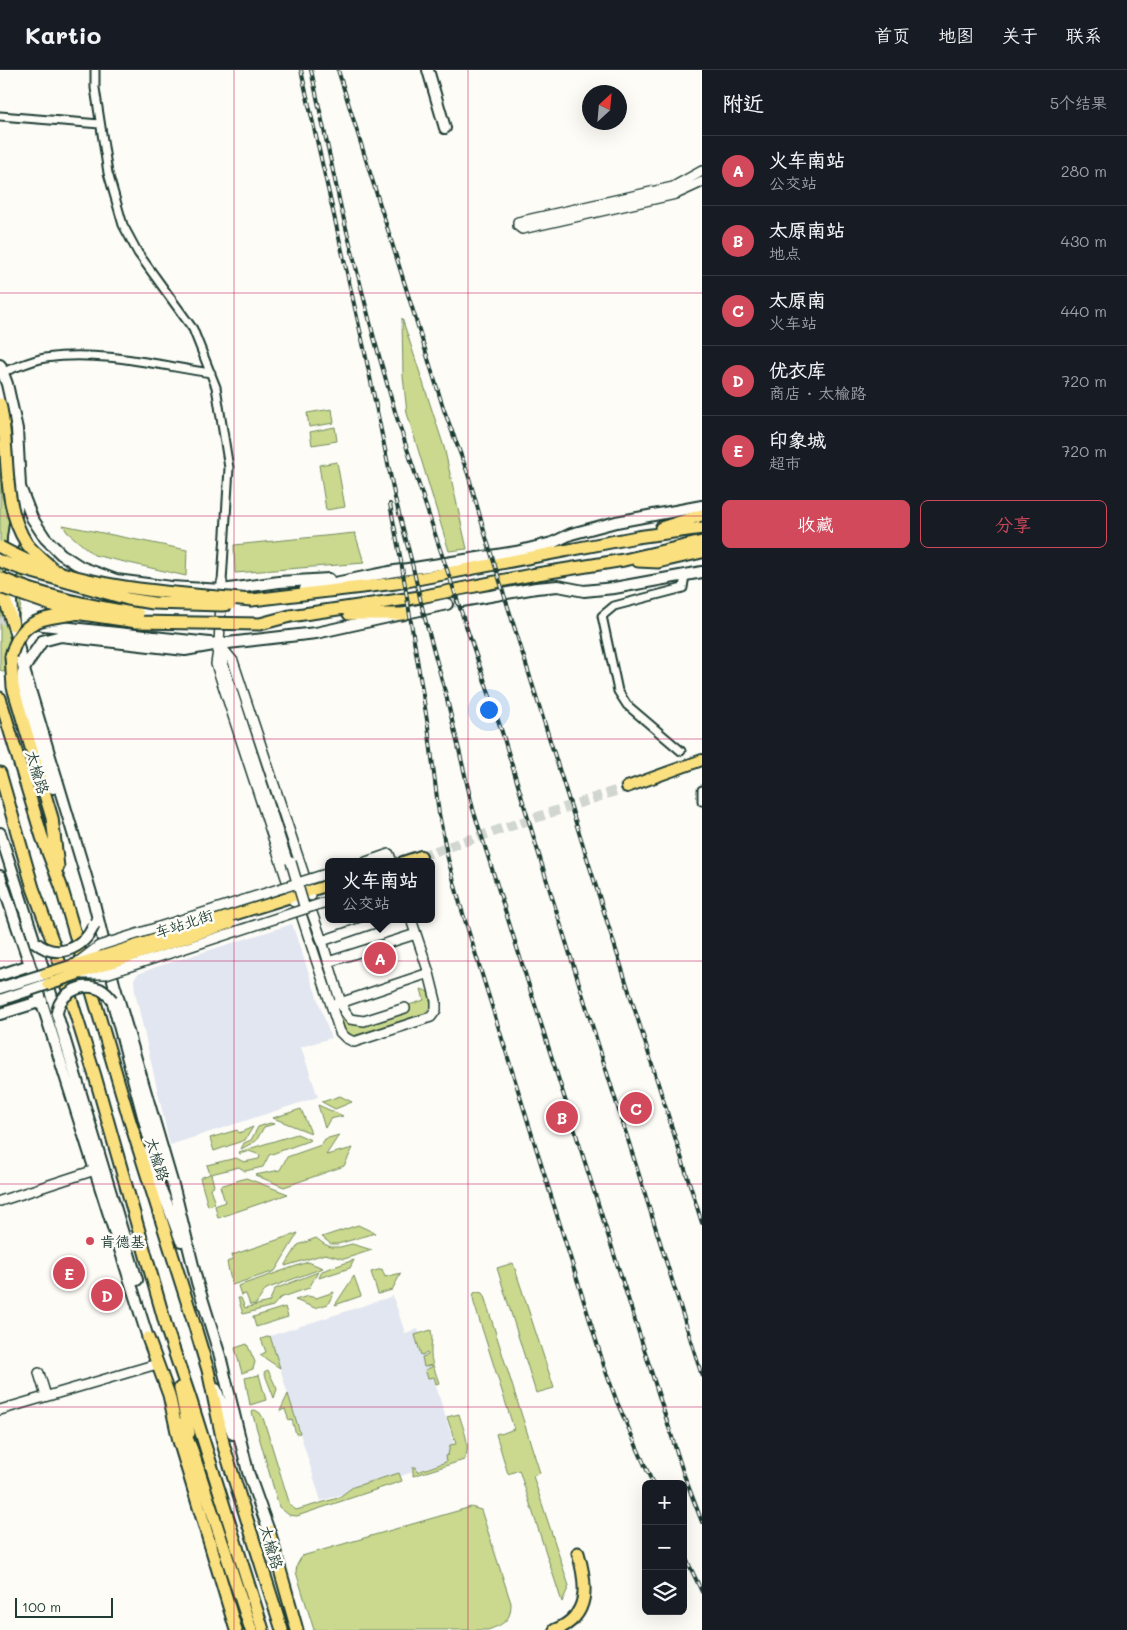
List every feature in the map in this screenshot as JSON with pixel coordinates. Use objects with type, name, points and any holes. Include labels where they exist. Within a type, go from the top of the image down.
[{"type":"highway","points":[[0,404],[4,421],[8,500],[16,526],[27,544],[57,573]]},
{"type":"highway","points":[[637,537],[702,515]]},
{"type":"highway","points":[[0,561],[128,599],[153,603],[222,605],[396,583],[637,537],[702,528]]},
{"type":"highway","points":[[0,587],[74,613],[138,622],[260,624],[290,616],[400,600],[531,575],[624,560],[702,542]]},
{"type":"highway","points":[[0,547],[57,573],[133,590],[252,600]]},
{"type":"highway","points":[[658,562],[702,552]]},
{"type":"highway","points":[[624,560],[658,562],[702,561]]},
{"type":"highway","points":[[0,578],[16,585],[81,604],[150,616],[225,618],[376,613],[403,614]]},
{"type":"highway","points":[[0,583],[13,625]]},
{"type":"highway","points":[[61,886],[52,818],[12,687],[11,656],[14,645],[22,632],[35,620],[74,613]]},
{"type":"highway","name":"太榆路","points":[[0,698],[42,837],[61,886],[129,1118],[208,1370],[224,1447],[282,1630]]},
{"type":"highway","points":[[0,773],[33,888]]},
{"type":"highway","points":[[0,798],[54,944],[95,1076],[167,1330],[263,1630]]},
{"type":"highway","points":[[167,1330],[192,1450]]},
{"type":"highway","points":[[148,1338],[168,1395],[192,1450],[251,1630]]},
{"type":"highway","points":[[168,1395],[179,1441],[236,1630]]},
{"type":"highway","points":[[270,1531],[298,1630]]},
{"type":"highway","points":[[555,1630],[563,1627],[578,1614],[586,1591],[578,1553]]},
{"type":"main road","points":[[428,70],[445,128]]},
{"type":"main road","points":[[3,370],[8,384],[17,429],[20,486],[12,538],[10,602],[13,625],[24,670],[94,903],[114,984],[175,1192],[197,1282],[220,1356],[248,1472]]},
{"type":"main road","points":[[20,486],[32,518],[45,538],[61,554],[81,567],[116,580],[171,587],[222,586],[363,577]]},
{"type":"main road","points":[[252,600],[363,577],[516,552],[552,543],[571,534],[616,522],[702,506]]},
{"type":"main road","points":[[462,601],[558,586],[584,591],[614,588],[702,572]]},
{"type":"main road","points":[[175,1192],[148,1135],[76,854],[23,699],[21,683],[24,670],[42,640],[61,636],[185,650],[316,633],[447,604]]},
{"type":"main road","points":[[43,625],[220,644]]},
{"type":"main road","points":[[702,760],[628,788],[702,766]]},
{"type":"main road","points":[[0,833],[47,979],[137,1282],[148,1338]]},
{"type":"main road","points":[[0,876],[42,1001],[148,1338]]},
{"type":"main road","points":[[304,904],[325,888]]},
{"type":"main road","points":[[0,1000],[47,979],[102,960],[279,904],[304,904],[325,893]]},
{"type":"main road","points":[[35,942],[41,947],[50,950],[62,951],[73,948],[89,935],[94,925]]},
{"type":"main road","points":[[0,975],[30,965]]},
{"type":"main road","points":[[0,988],[47,979]]},
{"type":"main road","points":[[57,1013],[58,1006],[65,995],[84,987],[97,988],[105,992],[112,1000]]},
{"type":"main road","points":[[0,1014],[42,1001]]},
{"type":"main road","points":[[129,1118],[168,1206],[197,1282]]},
{"type":"main road","points":[[208,1370],[270,1531]]},
{"type":"street","points":[[95,70],[95,88],[108,173],[123,226],[138,253],[193,329],[216,387],[229,468],[220,644],[216,664],[304,904]]},
{"type":"street","points":[[0,116],[100,124]]},
{"type":"street","points":[[702,171],[673,187],[518,222],[518,226],[522,229],[649,201],[676,194],[702,182]]},
{"type":"street","points":[[3,370],[44,358],[79,357],[116,358],[211,373]]},
{"type":"street","points":[[681,751],[627,705],[618,691],[602,616],[614,606],[683,588],[685,576]]},
{"type":"street","points":[[220,644],[223,663],[239,705],[296,884],[322,941],[345,1012],[350,1019],[364,1021],[405,1008]]},
{"type":"street","points":[[220,644],[233,661],[304,904],[331,1005],[340,1032],[346,1038],[354,1042],[431,1017],[436,1010],[437,1006],[429,973],[412,923]]},
{"type":"street","points":[[702,790],[702,801]]},
{"type":"street","points":[[378,858],[389,854],[390,858]]},
{"type":"street","points":[[76,969],[296,884],[325,875]]},
{"type":"street","points":[[102,960],[304,904],[325,901]]},
{"type":"street","points":[[322,941],[374,923]]},
{"type":"street","points":[[328,962],[416,934]]},
{"type":"street","points":[[331,1005],[429,973]]},
{"type":"street","points":[[0,1201],[95,1170]]},
{"type":"street","points":[[0,1410],[157,1364]]},
{"type":"street","points":[[39,1373],[46,1396]]},
{"type":"shaded area","points":[[292,924],[331,1038],[301,1047],[318,1097],[170,1145],[135,992],[134,979],[138,974],[156,967]]},
{"type":"shaded area","points":[[393,1296],[405,1333],[418,1329],[454,1444],[445,1462],[321,1501],[270,1336]]},
{"type":"green space","points":[[402,318],[444,447],[467,549],[449,551],[407,413],[403,376]]},
{"type":"green space","points":[[332,409],[334,423],[309,427],[307,413]]},
{"type":"green space","points":[[335,427],[337,441],[312,445],[310,432]]},
{"type":"green space","points":[[0,452],[2,496],[10,524],[27,550],[18,627],[5,672],[0,670]]},
{"type":"green space","points":[[337,462],[345,507],[326,510],[319,465]]},
{"type":"green space","points":[[63,525],[187,550],[186,576],[94,555],[67,532]]},
{"type":"green space","points":[[355,533],[364,563],[235,573],[234,545]]},
{"type":"green space","points":[[421,989],[428,993],[432,999],[432,1005],[425,1013],[353,1036],[345,1030],[340,1015],[353,1024],[365,1024],[424,1000]]},
{"type":"green space","points":[[340,1096],[352,1102],[335,1109],[322,1102]]},
{"type":"green space","points":[[318,1105],[343,1116],[330,1119],[325,1128]]},
{"type":"green space","points":[[301,1109],[311,1133],[273,1118]]},
{"type":"green space","points":[[270,1123],[274,1124],[264,1127],[256,1141],[241,1149],[244,1143],[251,1140],[258,1127]]},
{"type":"green space","points":[[253,1127],[245,1140],[214,1151],[210,1138],[237,1130],[239,1133]]},
{"type":"green space","points":[[297,1134],[311,1140],[269,1155],[263,1167],[245,1171],[239,1167],[211,1174],[214,1186],[210,1188],[215,1204],[208,1206],[200,1178],[210,1174],[207,1165],[236,1158],[244,1162],[259,1159],[260,1155],[249,1151],[240,1154],[239,1152]]},
{"type":"green space","points":[[339,1135],[326,1155],[353,1148],[344,1166],[284,1187],[255,1175],[280,1170],[287,1157],[321,1145],[325,1139]]},
{"type":"green space","points":[[246,1178],[288,1194],[218,1218],[215,1206],[225,1202],[220,1186]]},
{"type":"green space","points":[[358,1225],[375,1233],[338,1244],[331,1244],[322,1237]]},
{"type":"green space","points":[[298,1233],[275,1271],[232,1285],[227,1262],[233,1259],[232,1255]]},
{"type":"green space","points":[[316,1238],[331,1247],[352,1244],[372,1250],[344,1259],[325,1254],[285,1266],[298,1245]]},
{"type":"green space","points":[[354,1260],[350,1268],[319,1278],[322,1271]]},
{"type":"green space","points":[[308,1262],[323,1268],[266,1289],[256,1304],[250,1305],[246,1294],[241,1295],[238,1286]]},
{"type":"green space","points":[[513,1263],[554,1388],[536,1393],[497,1268]]},
{"type":"green space","points":[[382,1269],[385,1277],[401,1273],[392,1290],[378,1294],[371,1272]]},
{"type":"green space","points":[[318,1272],[309,1288],[280,1298],[273,1306],[243,1314],[238,1298],[241,1298],[245,1308],[269,1302],[275,1289]]},
{"type":"green space","points":[[354,1276],[361,1296],[335,1305]]},
{"type":"green space","points":[[334,1292],[328,1304],[315,1308],[295,1300],[308,1296],[316,1298]]},
{"type":"green space","points":[[474,1293],[482,1293],[484,1296],[540,1473],[533,1476],[569,1586],[562,1602],[519,1470],[508,1474],[496,1434],[514,1429],[474,1303]]},
{"type":"green space","points":[[285,1307],[288,1317],[256,1327],[253,1317]]},
{"type":"green space","points":[[431,1330],[431,1358],[439,1383],[436,1384],[434,1377],[428,1378],[425,1370],[432,1367],[432,1365],[424,1367],[422,1357],[428,1355],[427,1353],[421,1355],[415,1335]]},
{"type":"green space","points":[[270,1336],[280,1368],[260,1355],[266,1352],[261,1339]]},
{"type":"green space","points":[[247,1344],[255,1362],[253,1369],[242,1373],[235,1348]]},
{"type":"green space","points":[[268,1370],[277,1389],[274,1398],[264,1372]]},
{"type":"green space","points":[[259,1375],[266,1400],[250,1405],[245,1378]]},
{"type":"green space","points":[[288,1394],[300,1433],[296,1434],[292,1420],[289,1421],[285,1409],[280,1411]]},
{"type":"green space","points":[[255,1410],[263,1418],[290,1505],[296,1510],[338,1498],[353,1487],[399,1473],[402,1481],[297,1516],[289,1515],[279,1507],[252,1412]]},
{"type":"green space","points":[[459,1414],[467,1443],[464,1460],[413,1476],[413,1467],[416,1467],[417,1472],[446,1462],[445,1456],[448,1455],[450,1445],[456,1444],[447,1417]]},
{"type":"green space","points":[[471,1507],[481,1510],[511,1603],[510,1614],[506,1621],[488,1630],[314,1630],[296,1572],[297,1565],[302,1556]]},
{"type":"tunnel","points":[[447,604],[462,601]]},
{"type":"tunnel","points":[[0,619],[7,621]]},
{"type":"tunnel","points":[[421,856],[627,787]]},
{"type":"railway","points":[[301,70],[364,348],[395,498],[446,695],[473,809],[684,1475],[702,1522]]},
{"type":"railway","points":[[311,70],[341,208],[396,415],[502,732],[702,1376]]},
{"type":"railway","points":[[338,70],[444,410],[468,474],[485,534],[702,1223]]},
{"type":"railway","points":[[390,504],[428,726],[439,814],[460,904],[605,1369],[617,1402],[651,1480]]},
{"type":"railway","points":[[687,1560],[702,1592]]},
{"type":"place","name":"火车南站","points":[[380,958]]},
{"type":"place","name":"太原南","points":[[636,1108]]},
{"type":"place","name":"太原南站","points":[[562,1117]]},
{"type":"place","name":"肯德基","points":[[90,1241]]},
{"type":"place","name":"印象城","points":[[69,1273]]},
{"type":"place","name":"优衣库","points":[[107,1295]]}]
